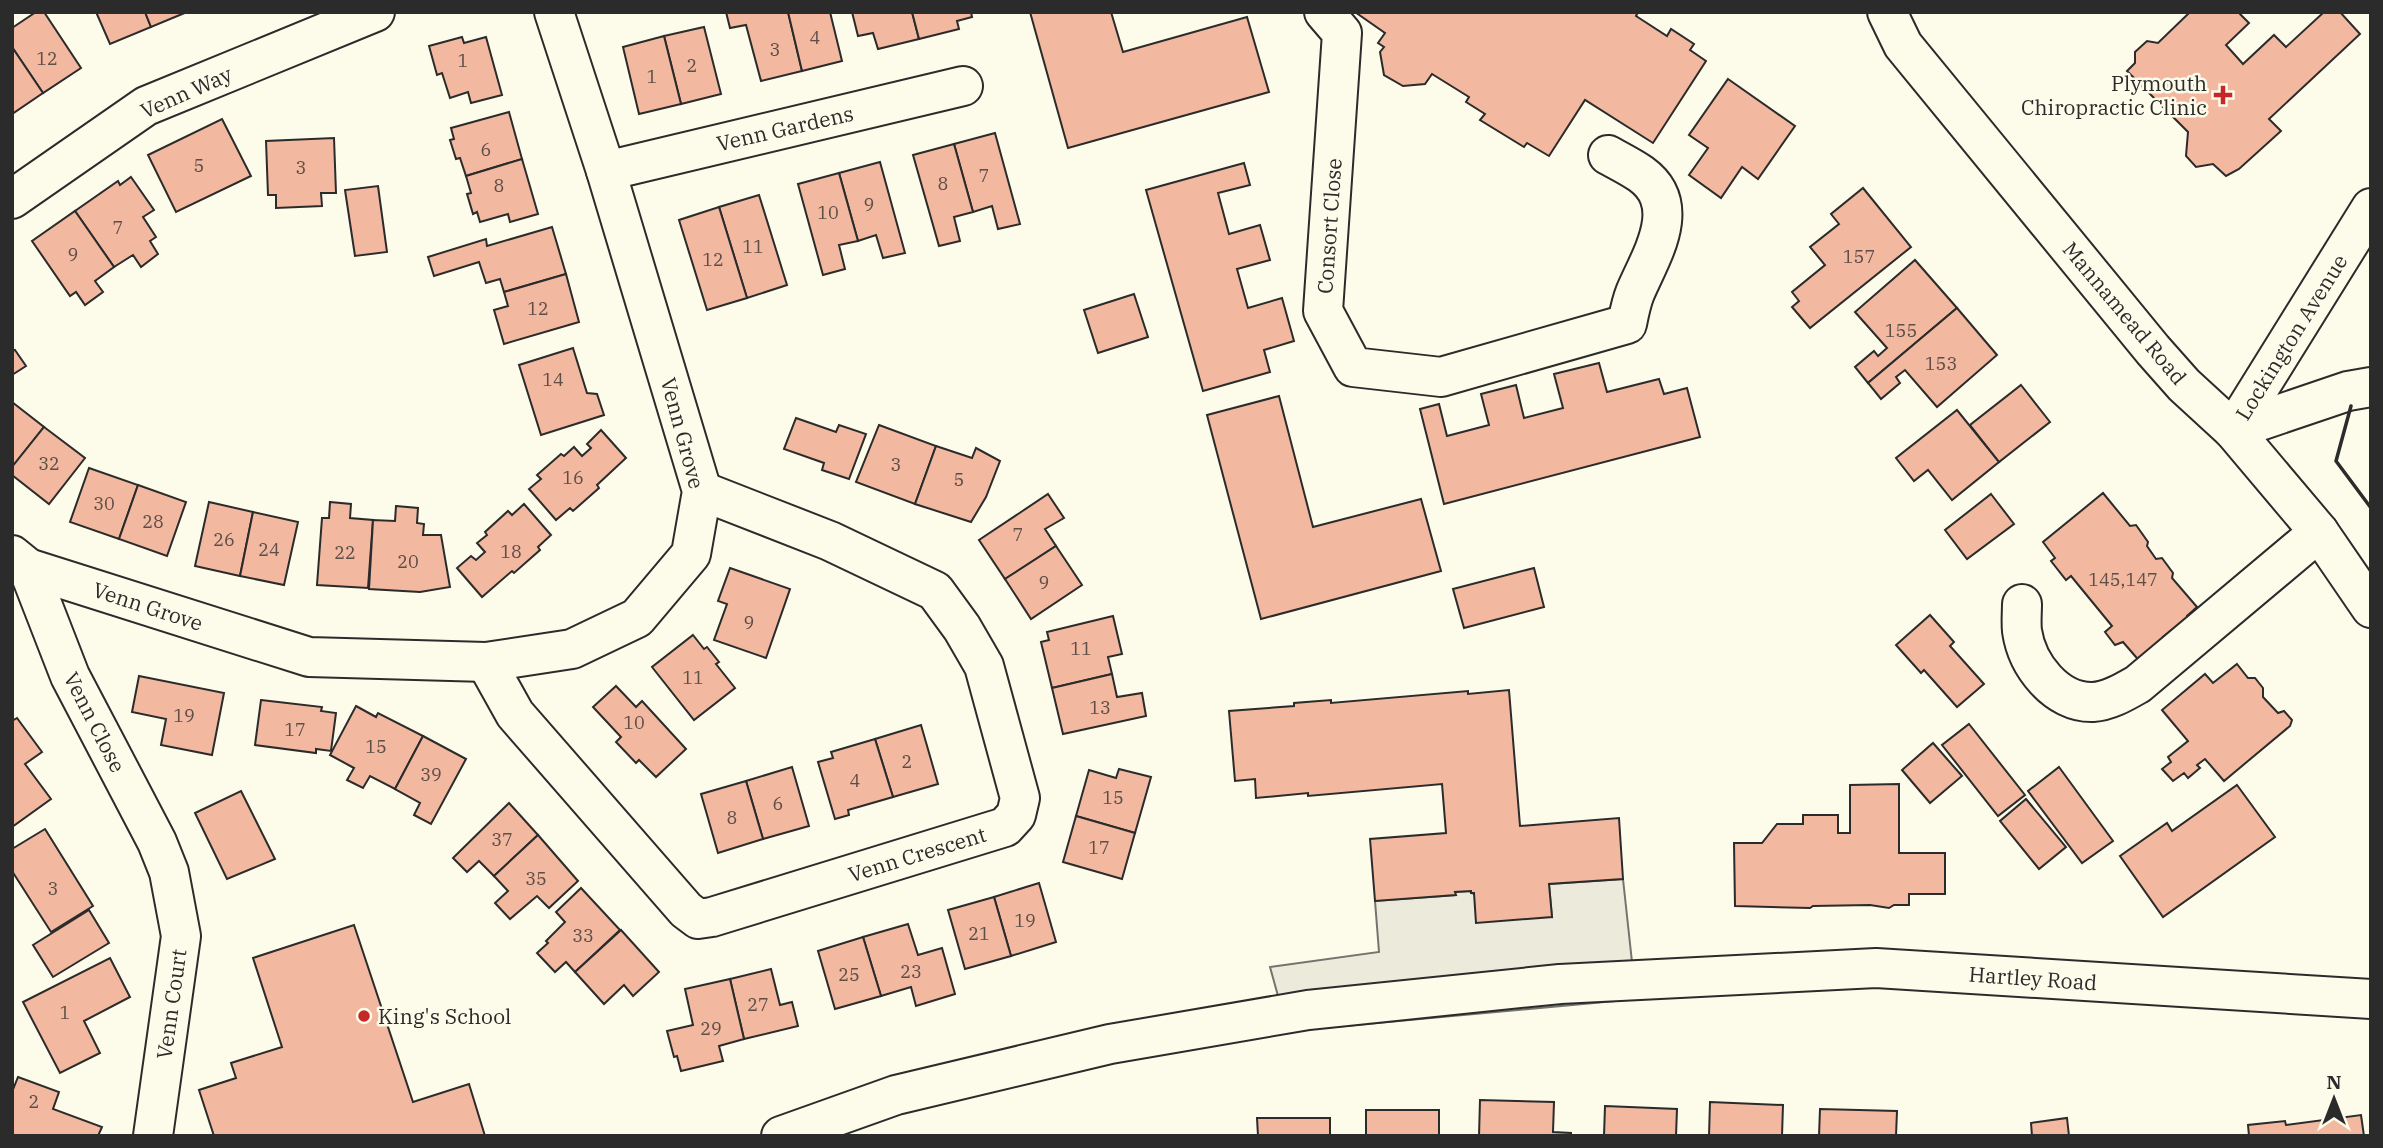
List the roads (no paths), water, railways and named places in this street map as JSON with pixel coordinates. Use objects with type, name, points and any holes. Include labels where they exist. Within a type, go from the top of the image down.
[{"type":"street","name":"Venn Way","points":[[12,199],[146,106],[375,12]]},
{"type":"street","name":"Venn Grove","points":[[20,562],[309,657],[486,662],[572,649],[637,618],[691,554],[702,491],[606,171],[554,12]]},
{"type":"street","name":"Consort Close","points":[[1324,12],[1342,33],[1323,311],[1353,367],[1441,377],[1627,324],[1635,293],[1650,265],[1661,233],[1662,210],[1657,192],[1643,175],[1608,155]]},
{"type":"street","name":"Mannamead Road","points":[[1886,12],[1903,44],[2153,350],[2184,385],[2233,430],[2319,532],[2371,608]]},
{"type":"street","name":"Venn Gardens","points":[[606,171],[962,86]]},
{"type":"street","name":"Lockington Avenue","points":[[2233,430],[2371,208]]},
{"type":"street","points":[[2233,430],[2348,391],[2371,387]]},
{"type":"street","name":"Venn Crescent","points":[[486,662],[515,714],[686,911],[698,919],[712,917],[1005,827],[1016,815],[1020,798],[984,666],[962,628],[935,591],[830,541],[702,491]]},
{"type":"street","points":[[2022,604],[2022,631],[2035,666],[2054,688],[2077,700],[2094,702],[2118,696],[2138,684],[2319,532]]},
{"type":"street","name":"Venn Close","points":[[20,562],[71,676],[157,842],[169,872]]},
{"type":"street","name":"Venn Court","points":[[153,1136],[181,936],[169,872]]},
{"type":"street","name":"Hartley Road","points":[[781,1136],[896,1095],[1110,1044],[1308,1010],[1560,984],[1694,975],[1876,968],[2371,999]]},
{"type":"place","name":"Plymouth Chiropractic Clinic","points":[[2223,95]]},
{"type":"place","name":"King's School","points":[[364,1016]]}]
